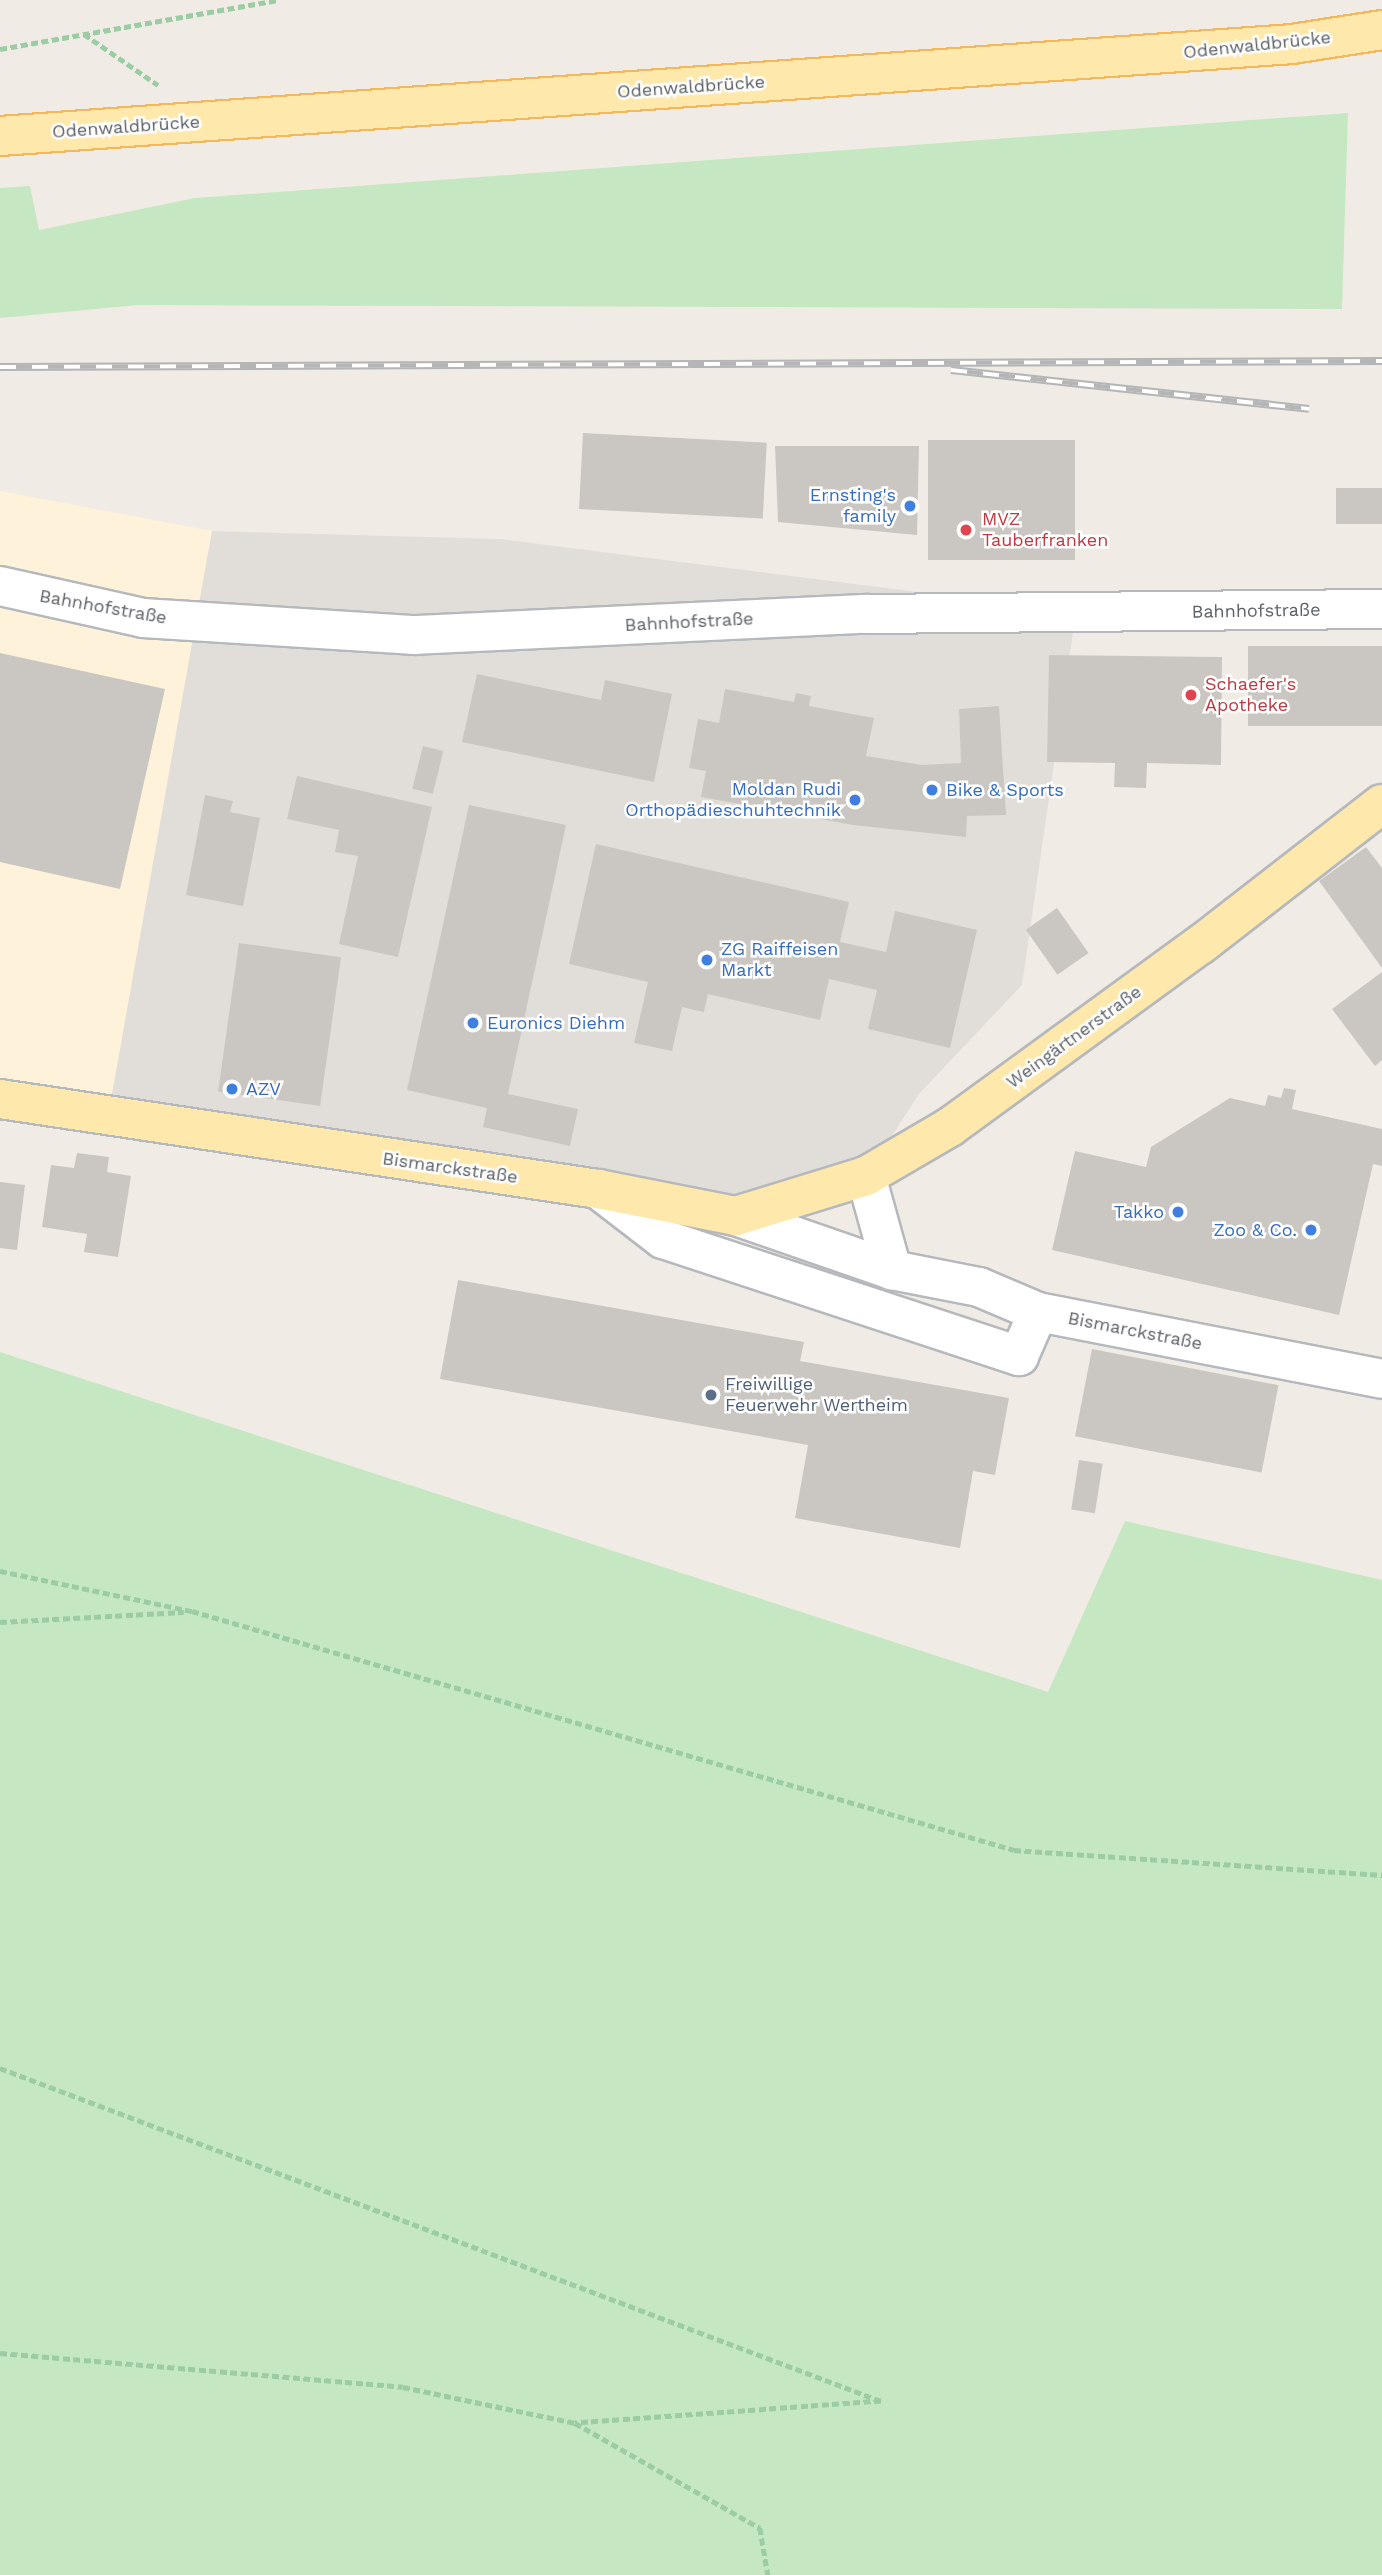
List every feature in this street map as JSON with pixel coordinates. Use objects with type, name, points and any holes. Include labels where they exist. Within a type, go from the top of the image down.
[{"type":"main road","name":"Odenwaldbrücke","points":[[0,136],[1292,44],[1382,30]]},
{"type":"main road","name":"Weingärtnerstraße","points":[[736,1216],[866,1176],[950,1127],[1200,945],[1382,804]]},
{"type":"main road","name":"Bismarckstraße","points":[[0,1099],[598,1189],[736,1216]]},
{"type":"street","name":"Bahnhofstraße","points":[[0,586],[143,618],[415,635],[866,614],[1382,609]]},
{"type":"street","points":[[866,1176],[892,1270]]},
{"type":"street","points":[[598,1189],[663,1239],[1019,1356],[1038,1312]]},
{"type":"street","name":"Bismarckstraße","points":[[736,1216],[892,1270],[979,1287],[1038,1312],[1382,1379]]},
{"type":"path","points":[[0,49],[278,0]]},
{"type":"path","points":[[0,1571],[192,1611],[1014,1850],[1382,1875]]},
{"type":"path","points":[[0,1622],[192,1611]]},
{"type":"path","points":[[0,2068],[881,2401],[575,2423],[403,2387],[0,2353]]},
{"type":"path","points":[[575,2423],[760,2528],[768,2575]]},
{"type":"shaded area","points":[[0,491],[212,531],[108,1117],[0,1100]]},
{"type":"shaded area","points":[[212,531],[501,539],[1076,612],[1022,985],[919,1094],[866,1176],[736,1216],[108,1117]]},
{"type":"green space","points":[[1348,113],[1342,309],[138,305],[0,318],[0,188],[30,186],[39,230],[195,198]]},
{"type":"green space","points":[[0,1352],[1048,1692],[1125,1521],[1382,1580],[1382,2575],[0,2575]]},
{"type":"building","points":[[583,433],[767,443],[763,519],[579,509]]},
{"type":"building","points":[[928,440],[1075,440],[1075,560],[928,560]]},
{"type":"building","points":[[775,446],[919,446],[917,535],[778,522]]},
{"type":"building","points":[[1336,488],[1382,488],[1382,524],[1336,524]]},
{"type":"building","points":[[1248,646],[1382,646],[1382,726],[1248,726]]},
{"type":"building","points":[[0,653],[165,689],[120,889],[0,862]]},
{"type":"building","points":[[1049,655],[1222,657],[1221,765],[1147,763],[1146,788],[1114,787],[1115,763],[1047,762]]},
{"type":"building","points":[[477,674],[601,700],[605,680],[672,694],[654,782],[462,742]]},
{"type":"building","points":[[725,689],[794,702],[796,693],[811,696],[809,706],[874,718],[866,756],[922,765],[961,763],[959,709],[999,706],[1006,815],[967,816],[966,837],[853,825],[701,797],[706,771],[689,768],[698,719],[719,723]]},
{"type":"building","points":[[423,746],[443,751],[433,794],[412,789]]},
{"type":"building","points":[[297,776],[432,807],[398,957],[339,944],[358,856],[335,852],[339,830],[287,819]]},
{"type":"building","points":[[205,795],[233,801],[230,812],[260,818],[243,906],[186,895]]},
{"type":"building","points":[[469,805],[566,825],[508,1094],[578,1109],[570,1146],[483,1127],[487,1108],[407,1090]]},
{"type":"building","points":[[596,844],[849,902],[840,942],[886,952],[895,911],[977,930],[950,1048],[868,1029],[877,990],[829,979],[820,1020],[708,994],[704,1012],[682,1007],[672,1051],[634,1043],[648,982],[569,964]]},
{"type":"building","points":[[1366,847],[1382,868],[1382,968],[1319,881]]},
{"type":"building","points":[[1057,908],[1089,953],[1057,975],[1026,930]]},
{"type":"building","points":[[239,943],[341,957],[320,1106],[218,1092]]},
{"type":"building","points":[[1382,972],[1382,1060],[1375,1066],[1332,1009]]},
{"type":"building","points":[[1284,1088],[1296,1090],[1292,1109],[1382,1129],[1382,1166],[1373,1164],[1339,1315],[1052,1250],[1075,1151],[1146,1167],[1151,1147],[1230,1098],[1265,1106],[1268,1095],[1281,1098]]},
{"type":"building","points":[[77,1153],[109,1157],[107,1172],[131,1176],[118,1257],[84,1252],[87,1234],[42,1227],[51,1165],[74,1168]]},
{"type":"building","points":[[0,1182],[25,1185],[17,1250],[0,1248]]},
{"type":"building","points":[[458,1280],[804,1342],[800,1361],[1009,1398],[995,1475],[973,1471],[960,1548],[795,1518],[808,1445],[440,1379]]},
{"type":"building","points":[[1092,1349],[1279,1385],[1262,1473],[1075,1436]]},
{"type":"building","points":[[1079,1460],[1103,1464],[1095,1513],[1071,1509]]},
{"type":"railway","points":[[0,367],[1382,361]]},
{"type":"railway","points":[[951,370],[1309,409]]},
{"type":"place","name":"Ernsting's family","points":[[910,506]]},
{"type":"place","name":"MVZ Tauberfranken","points":[[966,530]]},
{"type":"place","name":"Schaefer's Apotheke","points":[[1191,695]]},
{"type":"place","name":"Bike & Sports","points":[[932,790]]},
{"type":"place","name":"Moldan Rudi Orthopädieschuhtechnik","points":[[855,800]]},
{"type":"place","name":"ZG Raiffeisen Markt","points":[[707,960]]},
{"type":"place","name":"Euronics Diehm","points":[[473,1023]]},
{"type":"place","name":"AZV","points":[[232,1089]]},
{"type":"place","name":"Takko","points":[[1178,1212]]},
{"type":"place","name":"Zoo & Co.","points":[[1311,1230]]},
{"type":"place","name":"Freiwillige Feuerwehr Wertheim","points":[[711,1395]]}]
